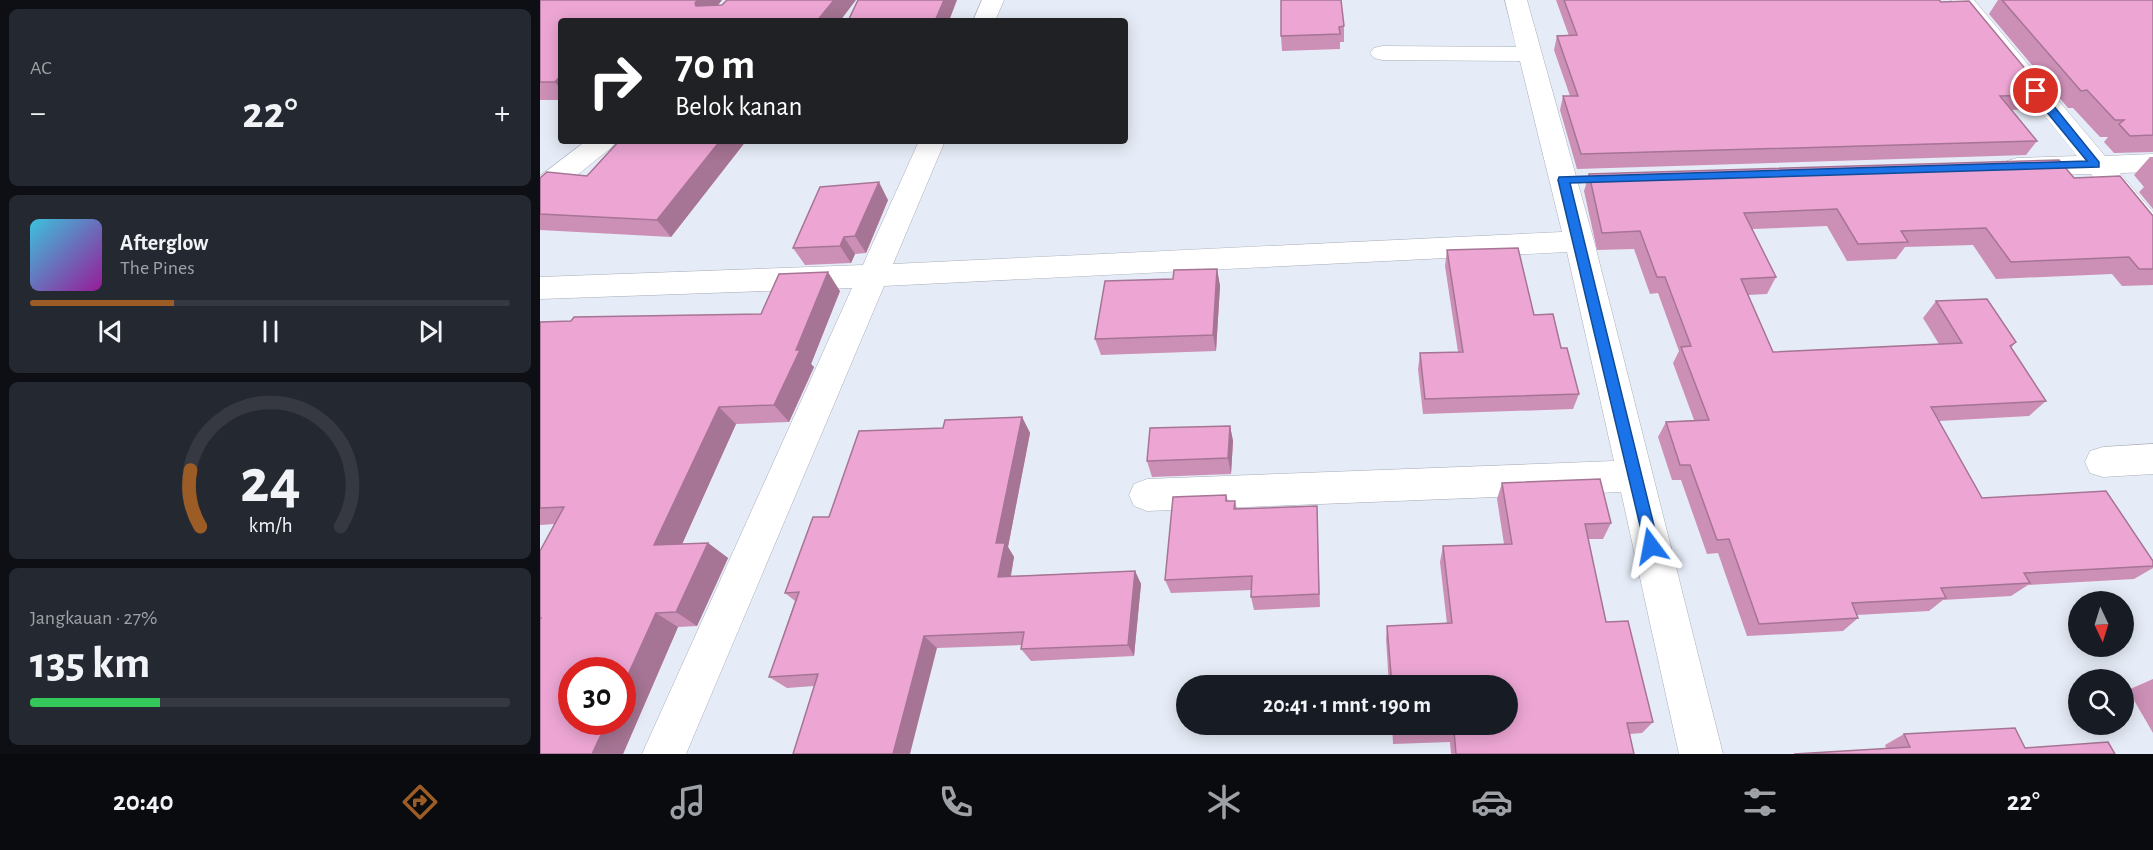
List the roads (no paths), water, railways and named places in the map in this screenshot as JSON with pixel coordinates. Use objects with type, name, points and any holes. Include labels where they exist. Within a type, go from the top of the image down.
[{"type":"street","points":[[985,18],[993,0]]},
{"type":"street","points":[[1516,0],[1530,54],[1575,179],[1579,241],[1701,754]]},
{"type":"street","points":[[1962,0],[2153,231]]},
{"type":"street","points":[[1382,53],[1530,54]]},
{"type":"street","points":[[540,190],[599,144]]},
{"type":"street","points":[[664,754],[931,144]]},
{"type":"street","points":[[1989,167],[2153,163]]},
{"type":"street","points":[[540,288],[872,276],[1579,241]]},
{"type":"street","points":[[2103,462],[2153,459]]},
{"type":"street","points":[[1147,495],[1635,476]]}]
